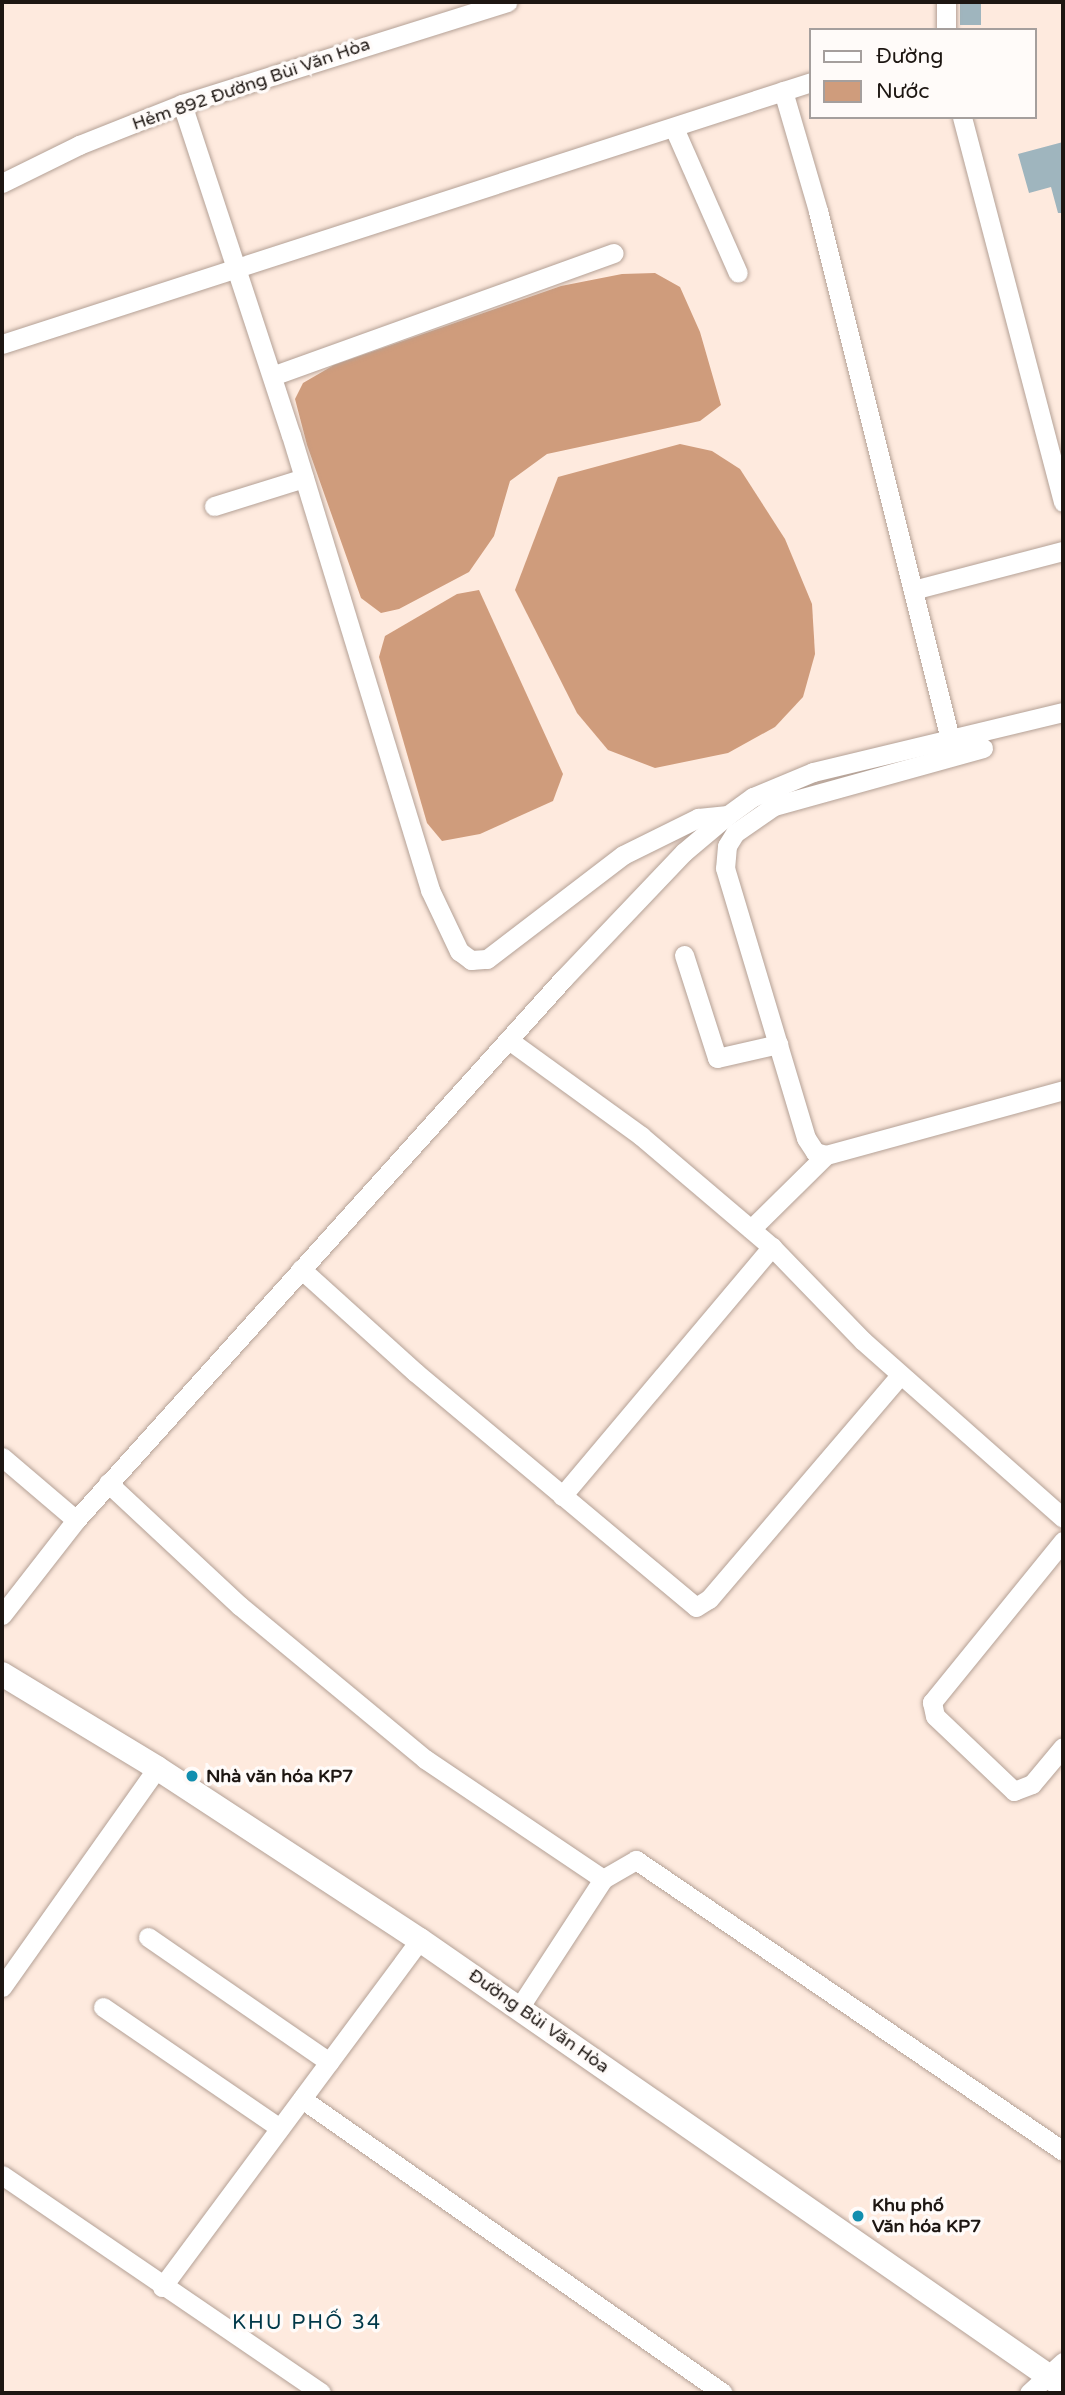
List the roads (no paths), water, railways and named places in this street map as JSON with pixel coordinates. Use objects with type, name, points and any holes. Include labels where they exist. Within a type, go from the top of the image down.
[{"type":"main road","name":"Đường Bùi Văn Hòa","points":[[2,1674],[157,1768],[420,1940],[998,2339],[1009,2350],[1055,2379]]},
{"type":"street","name":"Hẻm 892 Đường Bùi Văn Hòa","points":[[2,184],[79,145],[182,104],[507,2]]},
{"type":"street","points":[[946,2],[946,28]]},
{"type":"street","points":[[2,344],[810,82]]},
{"type":"street","points":[[783,91],[914,590],[950,739]]},
{"type":"street","points":[[182,104],[272,376],[430,890],[459,951],[471,960],[487,959],[623,855],[698,818],[728,815]]},
{"type":"street","points":[[963,119],[1063,502]]},
{"type":"street","points":[[674,128],[738,273]]},
{"type":"street","points":[[272,376],[614,253]]},
{"type":"street","points":[[214,506],[304,478]]},
{"type":"street","points":[[914,590],[1063,551]]},
{"type":"street","points":[[2,1615],[108,1483],[300,1269],[684,852],[753,797],[813,772],[1063,712]]},
{"type":"street","points":[[826,1155],[815,1152],[806,1138],[725,868],[727,846],[735,833],[774,806],[983,748]]},
{"type":"street","points":[[684,954],[717,1058],[778,1044]]},
{"type":"street","points":[[510,1041],[641,1136],[772,1247],[900,1375],[1063,1518]]},
{"type":"street","points":[[751,1229],[826,1155],[1063,1090]]},
{"type":"street","points":[[562,1496],[772,1247]]},
{"type":"street","points":[[300,1269],[562,1496],[696,1607],[709,1599],[900,1375]]},
{"type":"street","points":[[2,1457],[76,1520]]},
{"type":"street","points":[[108,1483],[240,1606],[425,1759],[603,1879]]},
{"type":"street","points":[[1063,1541],[932,1702],[935,1716],[1014,1791],[1032,1784],[1063,1747]]},
{"type":"street","points":[[2,1986],[157,1768]]},
{"type":"street","points":[[519,2008],[603,1879],[636,1860],[655,1870],[1063,2151]]},
{"type":"street","points":[[148,1937],[329,2063]]},
{"type":"street","points":[[162,2287],[420,1940]]},
{"type":"street","points":[[103,2007],[280,2128]]},
{"type":"street","points":[[302,2099],[723,2393]]},
{"type":"street","points":[[2,2175],[162,2287],[321,2393]]},
{"type":"street","points":[[1029,2393],[1055,2379]]},
{"type":"water","points":[[655,273],[680,287],[700,332],[721,405],[700,421],[547,454],[510,481],[494,536],[469,572],[399,609],[381,613],[361,598],[307,445],[295,399],[303,383],[334,365],[561,286],[622,274]]},
{"type":"water","points":[[680,444],[712,451],[740,469],[785,539],[812,604],[815,654],[803,697],[775,727],[728,753],[655,768],[608,750],[577,713],[515,590],[558,477]]},
{"type":"water","points":[[479,590],[563,774],[553,801],[480,834],[442,841],[427,823],[379,657],[385,636],[457,594]]},
{"type":"place","name":"Nhà văn hóa KP7","points":[[192,1776]]},
{"type":"place","name":"Khu phố Văn hóa KP7","points":[[858,2216]]},
{"type":"district","name":"KHU PHỐ 34","points":[[307,2323]]}]
